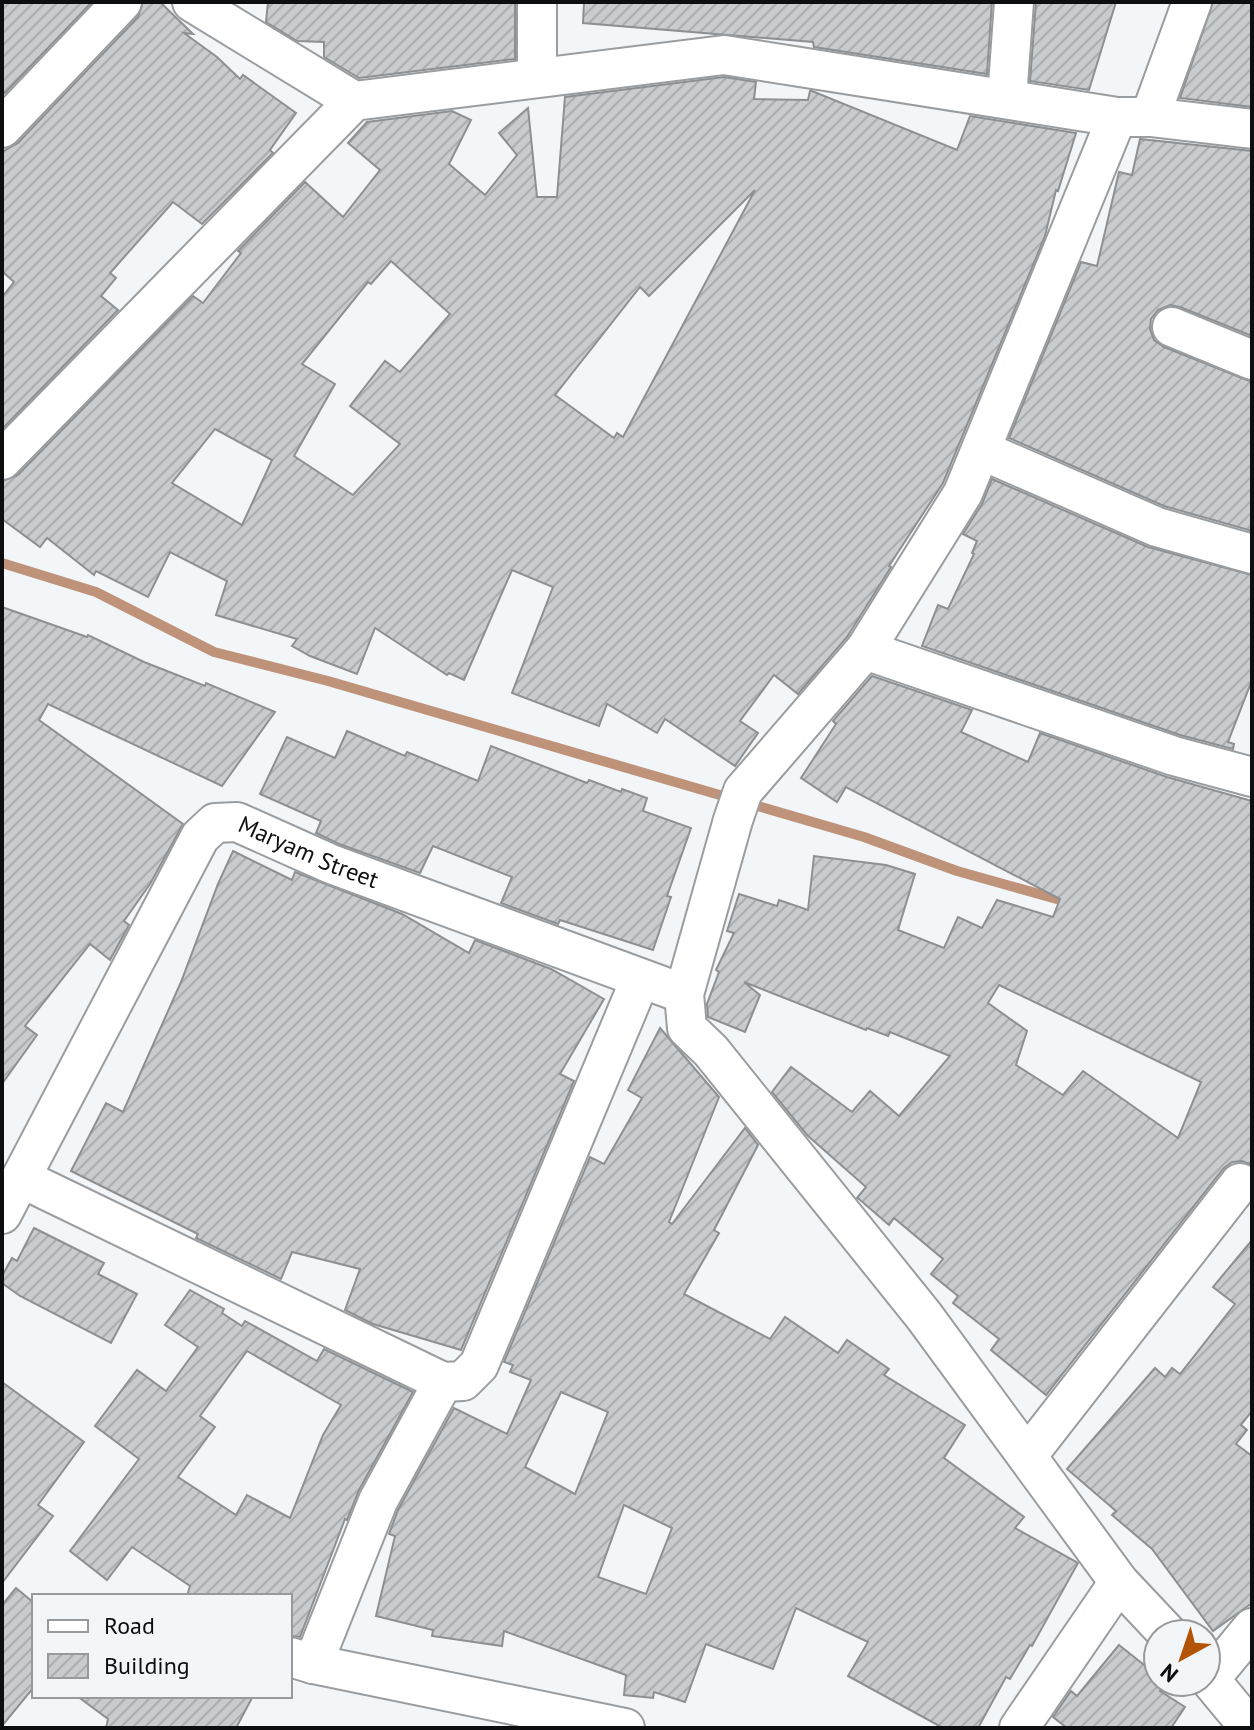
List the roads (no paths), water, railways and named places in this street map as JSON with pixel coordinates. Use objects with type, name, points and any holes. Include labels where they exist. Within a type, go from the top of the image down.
[{"type":"street","points":[[2,128],[122,2]]},
{"type":"street","points":[[192,2],[354,101]]},
{"type":"street","points":[[537,2],[537,76]]},
{"type":"street","points":[[1007,99],[1014,2]]},
{"type":"street","points":[[1153,1618],[1119,1582],[924,1316],[711,1051],[687,1028],[684,994],[738,806],[865,650],[963,493],[1133,117],[1192,2]]},
{"type":"street","points":[[2,460],[354,101],[724,55],[1133,117],[1252,129]]},
{"type":"street","points":[[1172,327],[1252,360]]},
{"type":"street","points":[[981,450],[1157,527],[1252,554]]},
{"type":"street","points":[[865,650],[1174,756],[1252,777]]},
{"type":"street","name":"Maryam Street","points":[[2,1214],[200,837],[215,823],[237,822],[331,864],[684,994]]},
{"type":"street","points":[[21,1178],[443,1382],[463,1381],[479,1365],[640,980]]},
{"type":"street","points":[[1027,1456],[1240,1183]]},
{"type":"street","points":[[443,1382],[378,1501],[302,1660],[625,1728]]},
{"type":"street","points":[[1019,1728],[1119,1582]]},
{"type":"street","points":[[1222,1661],[1252,1628]]},
{"type":"street","points":[[1222,1694],[1250,1728]]},
{"type":"waterway","points":[[2,563],[96,592],[214,652],[328,681],[864,837],[957,871],[1071,903]]}]
